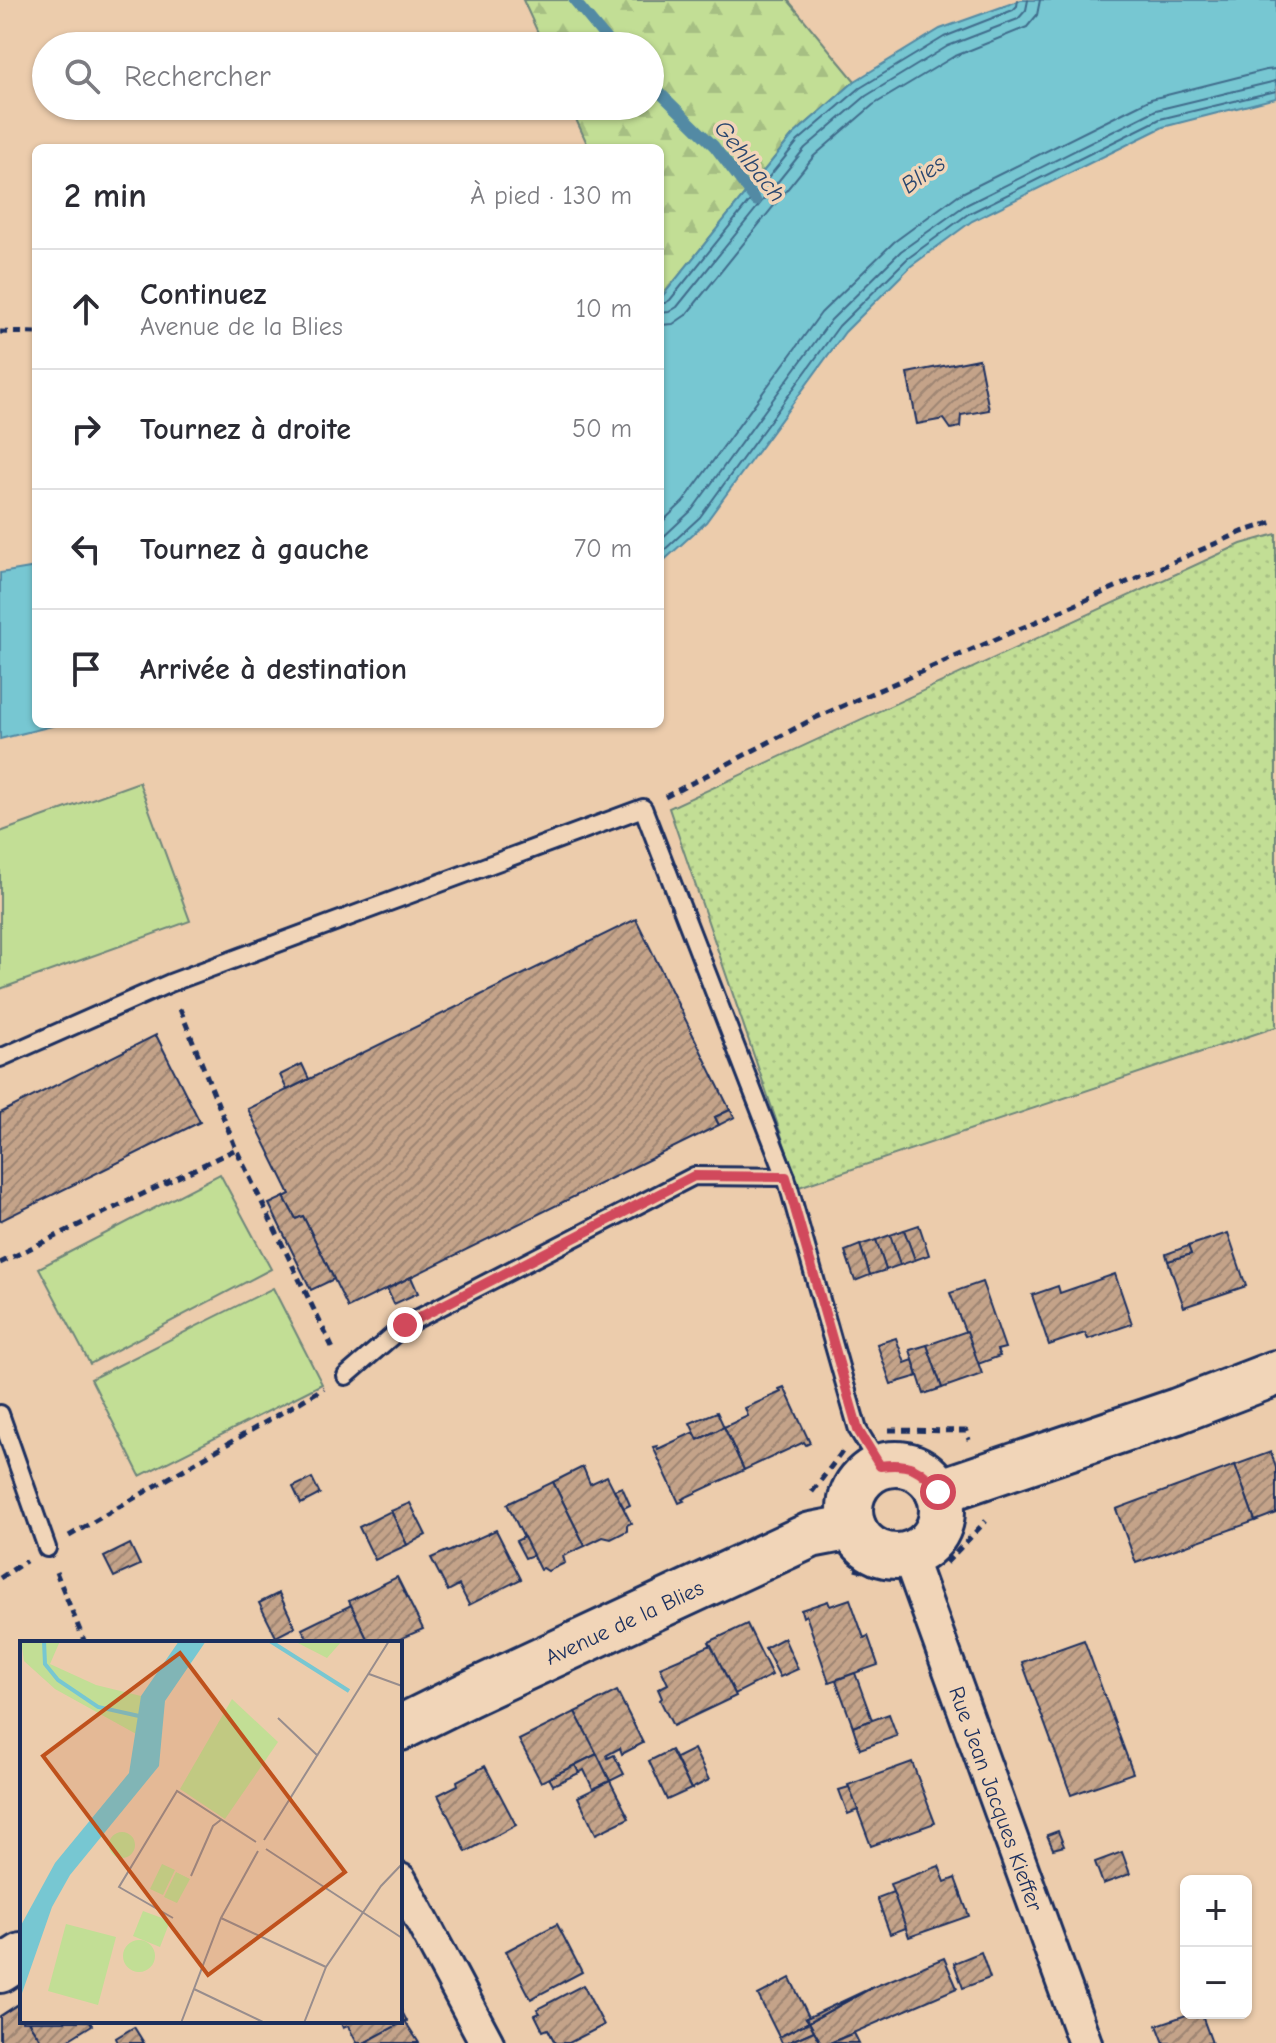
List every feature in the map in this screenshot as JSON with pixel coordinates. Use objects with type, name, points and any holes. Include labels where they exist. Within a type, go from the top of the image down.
[{"type":"main road","points":[[938,1492],[1177,1411],[1276,1373]]},
{"type":"main road","points":[[907,1465],[931,1480],[942,1507],[940,1523],[933,1537],[922,1548],[915,1571],[895,1556],[869,1548],[860,1538],[851,1547],[851,1498],[867,1474],[880,1466],[907,1465]]},
{"type":"main road","name":"Avenue de la Blies","points":[[402,1727],[811,1535],[851,1547]]},
{"type":"main road","points":[[0,1970],[20,1957]]},
{"type":"street","name":"Rue Jean Jacques Kieffer","points":[[915,1571],[1085,2043]]},
{"type":"street","points":[[402,1884],[487,2043]]},
{"type":"lane","points":[[0,1058],[170,983],[643,808],[786,1177],[858,1430],[880,1466]]},
{"type":"lane","points":[[346,1376],[405,1325],[694,1176],[786,1177]]},
{"type":"lane","points":[[0,1414],[47,1548]]},
{"type":"path","points":[[0,332],[32,333]]},
{"type":"path","points":[[643,808],[815,718],[1242,532],[1276,521]]},
{"type":"path","points":[[0,1578],[346,1376],[236,1149],[170,983]]},
{"type":"path","points":[[0,1263],[236,1149]]},
{"type":"path","points":[[851,1547],[915,1571],[987,1520]]},
{"type":"path","points":[[47,1548],[84,1641]]},
{"type":"green space","points":[[523,0],[788,0],[855,81],[792,136],[664,294],[664,144],[587,144],[576,120],[664,120],[664,32],[538,32]]},
{"type":"green space","points":[[1276,534],[1276,1027],[799,1187],[669,808],[1241,544]]},
{"type":"green space","points":[[139,782],[190,921],[0,989],[0,832]]},
{"type":"green space","points":[[220,1174],[271,1269],[90,1364],[39,1268]]},
{"type":"green space","points":[[273,1288],[322,1384],[140,1476],[91,1379]]},
{"type":"water","name":"Blies","points":[[1021,0],[1276,0],[1276,98],[1163,127],[972,221],[911,266],[845,332],[706,522],[664,560],[664,294],[792,136],[855,81],[940,29]]},
{"type":"water","points":[[32,568],[32,728],[44,728],[0,739],[0,573]]},
{"type":"building","points":[[979,359],[989,410],[961,415],[960,427],[951,429],[944,419],[917,424],[907,373]]},
{"type":"building","points":[[636,919],[730,1110],[715,1117],[719,1125],[348,1308],[303,1216],[296,1219],[284,1197],[290,1194],[248,1109]]},
{"type":"building","points":[[156,1035],[200,1122],[0,1221],[0,1113]]},
{"type":"building","points":[[302,1064],[309,1079],[287,1090],[280,1075]]},
{"type":"building","points":[[730,1110],[735,1117],[719,1125],[715,1117]]},
{"type":"building","points":[[284,1197],[296,1219],[303,1216],[334,1279],[311,1290],[269,1204]]},
{"type":"building","points":[[919,1225],[929,1255],[915,1260],[904,1230]]},
{"type":"building","points":[[904,1230],[915,1260],[900,1265],[890,1235]]},
{"type":"building","points":[[1228,1233],[1246,1286],[1184,1307],[1168,1261],[1191,1254],[1188,1246]]},
{"type":"building","points":[[890,1235],[900,1265],[886,1270],[876,1240]]},
{"type":"building","points":[[876,1240],[886,1270],[870,1275],[860,1245]]},
{"type":"building","points":[[860,1245],[870,1275],[855,1281],[845,1251]]},
{"type":"building","points":[[1188,1246],[1191,1254],[1168,1261],[1166,1254]]},
{"type":"building","points":[[1115,1274],[1132,1324],[1088,1339],[1085,1333],[1049,1345],[1032,1295],[1058,1286],[1060,1293]]},
{"type":"building","points":[[411,1277],[418,1293],[394,1304],[387,1289]]},
{"type":"building","points":[[982,1282],[1005,1348],[997,1350],[1000,1356],[978,1364],[950,1293]]},
{"type":"building","points":[[967,1331],[982,1374],[942,1388],[927,1345]]},
{"type":"building","points":[[896,1338],[905,1363],[913,1360],[918,1376],[891,1384],[877,1344]]},
{"type":"building","points":[[927,1345],[942,1388],[924,1394],[910,1350]]},
{"type":"building","points":[[784,1387],[810,1443],[806,1445],[804,1442],[744,1470],[724,1427],[748,1416],[745,1408],[781,1392],[779,1389]]},
{"type":"building","points":[[717,1412],[724,1427],[698,1440],[690,1423]]},
{"type":"building","points":[[724,1427],[744,1470],[679,1503],[653,1447],[657,1446],[658,1449],[694,1432],[698,1440]]},
{"type":"building","points":[[1271,1452],[1276,1468],[1276,1513],[1255,1521],[1235,1465]]},
{"type":"building","points":[[1235,1465],[1255,1521],[1136,1563],[1116,1509]]},
{"type":"building","points":[[583,1467],[590,1484],[607,1476],[631,1523],[627,1525],[627,1531],[611,1539],[603,1537],[585,1546],[553,1482]]},
{"type":"building","points":[[312,1478],[320,1494],[301,1504],[293,1487]]},
{"type":"building","points":[[553,1482],[585,1546],[563,1556],[565,1563],[548,1571],[540,1570],[507,1504]]},
{"type":"building","points":[[622,1487],[630,1505],[624,1508],[614,1490]]},
{"type":"building","points":[[410,1503],[426,1535],[407,1545],[391,1511]]},
{"type":"building","points":[[391,1511],[407,1545],[375,1560],[359,1527]]},
{"type":"building","points":[[496,1530],[521,1579],[469,1605],[459,1585],[448,1591],[431,1558]]},
{"type":"building","points":[[524,1537],[533,1555],[525,1558],[516,1541]]},
{"type":"building","points":[[130,1544],[140,1565],[114,1577],[104,1557]]},
{"type":"building","points":[[397,1577],[423,1629],[396,1641],[368,1641],[349,1601]]},
{"type":"building","points":[[279,1593],[295,1627],[276,1637],[259,1603]]},
{"type":"building","points":[[850,1599],[878,1665],[829,1682],[806,1615],[803,1617],[801,1610],[828,1601],[830,1606]]},
{"type":"building","points":[[351,1605],[368,1641],[302,1641],[307,1638],[302,1629]]},
{"type":"building","points":[[747,1624],[772,1675],[735,1694],[709,1642]]},
{"type":"building","points":[[784,1638],[798,1669],[780,1677],[765,1648]]},
{"type":"building","points":[[1084,1640],[1133,1773],[1071,1795],[1022,1662]]},
{"type":"building","points":[[711,1645],[736,1696],[673,1726],[660,1700],[658,1689],[668,1684],[660,1667]]},
{"type":"building","points":[[855,1673],[872,1720],[853,1727],[836,1680]]},
{"type":"building","points":[[617,1691],[643,1743],[622,1754],[620,1748],[607,1755],[608,1758],[614,1755],[624,1774],[610,1781],[575,1712]]},
{"type":"building","points":[[575,1712],[597,1754],[541,1782],[519,1740]]},
{"type":"building","points":[[889,1714],[897,1736],[860,1749],[853,1727]]},
{"type":"building","points":[[694,1749],[709,1780],[691,1789],[676,1758]]},
{"type":"building","points":[[671,1750],[691,1789],[667,1800],[649,1761]]},
{"type":"building","points":[[597,1754],[610,1781],[593,1789],[584,1770],[579,1773],[575,1765]]},
{"type":"building","points":[[912,1762],[935,1823],[871,1846],[848,1785]]},
{"type":"building","points":[[575,1765],[579,1773],[553,1785],[549,1778]]},
{"type":"building","points":[[485,1766],[516,1825],[466,1852],[438,1795]]},
{"type":"building","points":[[610,1781],[629,1818],[596,1834],[578,1797]]},
{"type":"building","points":[[849,1787],[858,1810],[848,1814],[839,1790]]},
{"type":"building","points":[[1058,1831],[1064,1846],[1053,1849],[1047,1835]]},
{"type":"building","points":[[1122,1852],[1130,1874],[1103,1884],[1095,1862]]},
{"type":"building","points":[[939,1866],[945,1882],[955,1878],[969,1916],[909,1937],[890,1884]]},
{"type":"building","points":[[893,1892],[906,1928],[890,1934],[877,1898]]},
{"type":"building","points":[[557,1924],[582,1972],[531,1999],[506,1951]]},
{"type":"building","points":[[981,1952],[990,1978],[963,1988],[954,1963]]},
{"type":"building","points":[[944,1958],[957,1988],[830,2043],[821,2043],[809,2022],[871,1988]]},
{"type":"building","points":[[790,1978],[809,2022],[779,2037],[758,1995]]},
{"type":"building","points":[[583,1985],[604,2025],[569,2043],[555,2043],[548,2029],[543,2031],[535,2015],[540,2013],[537,2009]]},
{"type":"building","points":[[871,1988],[809,2022],[806,2018],[809,2017]]},
{"type":"building","points":[[17,2005],[20,2023],[29,2023],[43,2043],[0,2043],[0,2016]]},
{"type":"building","points":[[402,2012],[407,2021],[364,2043],[357,2043],[348,2026],[343,2028],[341,2023],[402,2023]]},
{"type":"building","points":[[1180,2017],[1203,2019],[1212,2043],[1164,2043],[1157,2025]]},
{"type":"building","points":[[405,2021],[419,2043],[364,2043],[402,2023]]},
{"type":"building","points":[[809,2022],[814,2031],[782,2043],[779,2037]]},
{"type":"building","points":[[29,2023],[92,2025],[63,2043],[43,2043]]},
{"type":"building","points":[[134,2027],[144,2043],[118,2043],[116,2038]]},
{"type":"building","points":[[814,2031],[821,2043],[787,2043]]},
{"type":"building","points":[[854,2033],[859,2043],[830,2043]]},
{"type":"waterway","name":"Gehlbach","points":[[574,0],[600,32]]},
{"type":"waterway","name":"Gehlbach","points":[[664,97],[714,146],[756,201]]},
{"type":"route","points":[[405,1325],[694,1176],[786,1177],[858,1430],[880,1466],[907,1465],[931,1480],[938,1492]]}]
